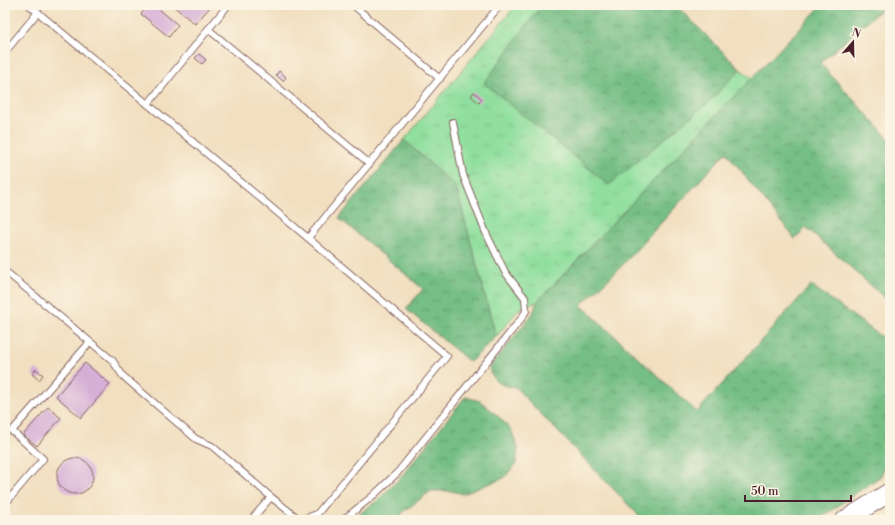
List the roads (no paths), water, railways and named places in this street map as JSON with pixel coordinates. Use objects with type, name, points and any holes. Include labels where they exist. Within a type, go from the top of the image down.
[{"type":"main road","points":[[845,520],[890,492]]},
{"type":"lane","points":[[5,271],[112,360],[123,376],[196,439],[212,446],[300,520],[317,514],[447,356],[29,5]]},
{"type":"lane","points":[[148,104],[228,5]]},
{"type":"lane","points":[[353,5],[440,79]]},
{"type":"lane","points":[[308,238],[500,5]]},
{"type":"lane","points":[[5,52],[38,12]]},
{"type":"lane","points":[[208,29],[370,164]]},
{"type":"lane","points":[[343,520],[374,495],[398,472],[526,311],[525,298],[505,272],[486,233],[463,175],[452,122]]},
{"type":"lane","points":[[5,504],[43,459],[12,431],[90,342]]},
{"type":"lane","points":[[251,520],[271,497]]}]
